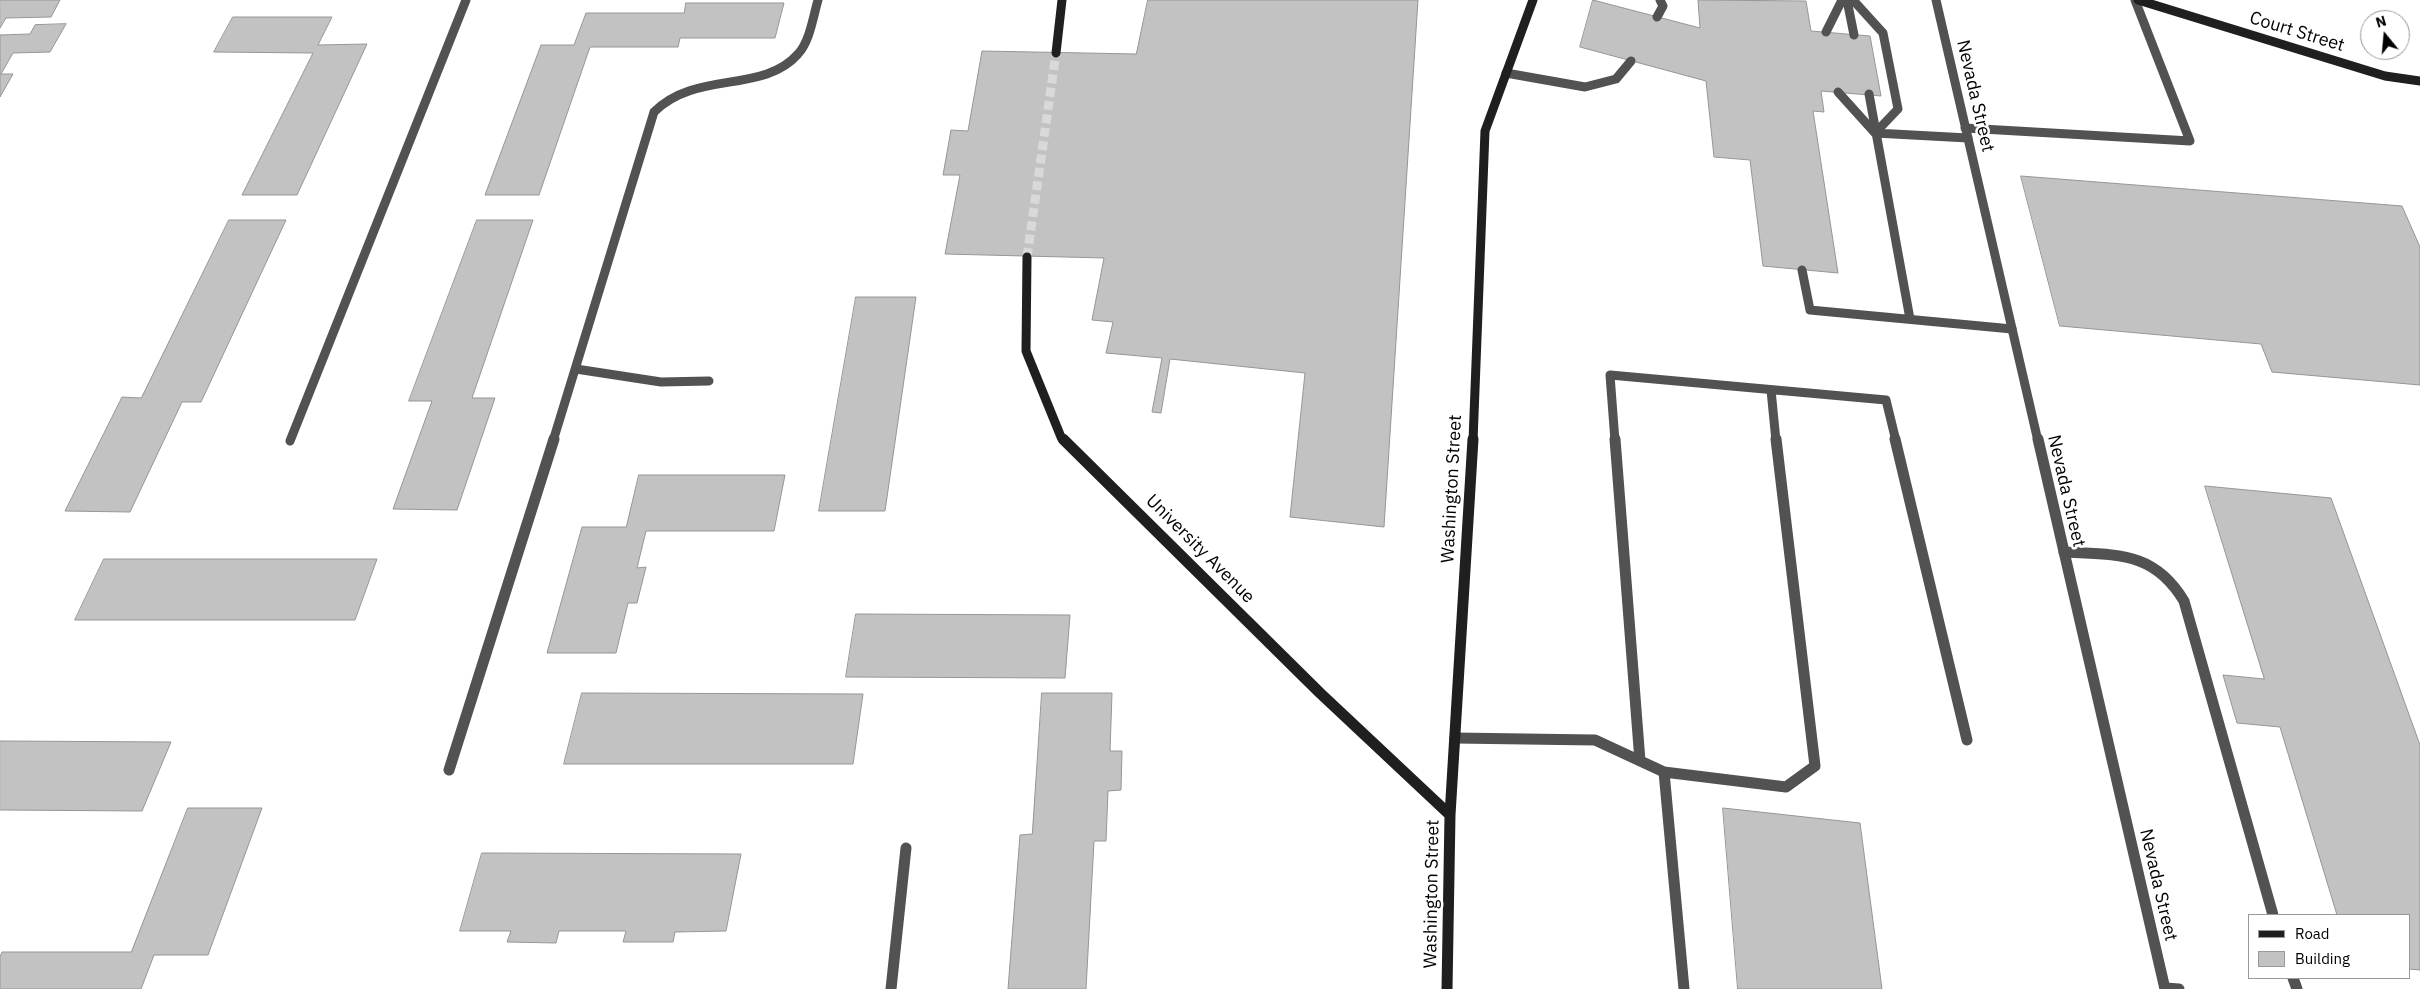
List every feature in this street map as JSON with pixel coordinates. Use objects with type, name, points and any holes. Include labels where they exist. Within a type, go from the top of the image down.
[{"type":"main road","points":[[1056,52],[1062,0]]},
{"type":"main road","name":"Washington Street","points":[[1447,989],[1450,815],[1472,464],[1485,131],[1533,0]]},
{"type":"main road","name":"Court Street","points":[[2137,0],[2385,76],[2420,82]]},
{"type":"main road","name":"University Avenue","points":[[1027,257],[1026,351],[1061,437],[1320,693],[1450,815]]},
{"type":"street","points":[[290,441],[466,0]]},
{"type":"street","points":[[449,770],[576,369],[654,112],[661,101],[675,94],[763,74],[788,64],[800,52],[818,0]]},
{"type":"street","points":[[1657,17],[1663,6],[1660,0]]},
{"type":"street","points":[[1826,32],[1842,0]]},
{"type":"street","points":[[1847,0],[1854,35]]},
{"type":"street","points":[[1852,0],[1883,32],[1898,109],[1875,133]]},
{"type":"street","name":"Nevada Street","points":[[1936,0],[2165,988]]},
{"type":"street","points":[[1965,128],[2190,140],[2137,0]]},
{"type":"street","points":[[1506,73],[1585,87],[1616,79],[1631,61]]},
{"type":"street","points":[[1838,92],[1875,133],[1968,138]]},
{"type":"street","points":[[1869,94],[1910,319]]},
{"type":"street","points":[[1802,270],[1810,310],[2012,329]]},
{"type":"street","points":[[576,369],[661,382],[709,381]]},
{"type":"street","points":[[1640,761],[1610,374],[1886,400],[1967,740]]},
{"type":"street","points":[[1455,738],[1595,740],[1664,772],[1786,787],[1815,766],[1787,544],[1771,390]]},
{"type":"street","points":[[2064,552],[2130,557],[2143,561],[2164,573],[2180,592],[2273,914]]},
{"type":"street","points":[[1664,772],[1684,989]]},
{"type":"street","points":[[891,989],[906,848]]},
{"type":"street","points":[[2165,988],[2179,989]]},
{"type":"building","points":[[0,0],[60,0],[51,17],[6,18],[0,28]]},
{"type":"building","points":[[1148,0],[1418,0],[1384,527],[1290,517],[1305,373],[1170,359],[1161,413],[1152,412],[1162,358],[1106,353],[1113,322],[1092,320],[1104,258],[945,254],[960,175],[943,175],[951,130],[968,131],[982,51],[1136,54]]},
{"type":"building","points":[[1593,0],[1700,28],[1698,0],[1806,1],[1811,31],[1870,36],[1881,96],[1821,91],[1824,112],[1813,111],[1838,273],[1763,266],[1750,160],[1714,157],[1706,81],[1580,47]]},
{"type":"building","points":[[686,3],[784,3],[775,38],[680,38],[678,47],[590,47],[539,195],[485,195],[541,45],[574,45],[586,13],[684,13]]},
{"type":"building","points":[[233,17],[332,17],[318,45],[367,44],[297,195],[242,195],[313,53],[214,52]]},
{"type":"building","points":[[66,24],[50,52],[13,53],[1,74],[13,74],[0,97],[0,35],[30,34],[35,25]]},
{"type":"building","points":[[2021,176],[2402,206],[2420,247],[2420,385],[2272,372],[2261,344],[2060,326]]},
{"type":"building","points":[[229,220],[286,220],[201,402],[182,402],[130,512],[65,511],[122,397],[141,398]]},
{"type":"building","points":[[477,220],[533,220],[472,398],[495,398],[457,510],[393,509],[432,401],[409,401]]},
{"type":"building","points":[[856,297],[916,297],[885,511],[819,511]]},
{"type":"building","points":[[639,475],[785,475],[774,531],[646,531],[637,568],[646,567],[637,603],[628,603],[616,653],[547,653],[582,527],[626,527]]},
{"type":"building","points":[[2205,486],[2331,498],[2420,745],[2420,970],[2410,969],[2410,914],[2337,914],[2280,727],[2237,723],[2223,675],[2264,679]]},
{"type":"building","points":[[104,559],[377,559],[355,620],[75,620]]},
{"type":"building","points":[[856,614],[1070,615],[1065,678],[846,677]]},
{"type":"building","points":[[582,693],[863,694],[853,764],[564,764]]},
{"type":"building","points":[[1042,693],[1112,693],[1110,751],[1122,751],[1121,790],[1108,791],[1106,841],[1094,841],[1086,989],[1008,989],[1020,835],[1032,834]]},
{"type":"building","points":[[0,741],[171,742],[142,811],[0,810]]},
{"type":"building","points":[[188,808],[262,808],[208,955],[154,955],[141,989],[0,989],[0,957],[2,952],[131,952]]},
{"type":"building","points":[[1723,808],[1860,823],[1882,989],[1738,989]]},
{"type":"building","points":[[482,853],[741,854],[726,931],[675,932],[673,942],[623,942],[626,931],[559,931],[556,943],[507,942],[511,931],[460,931]]},
{"type":"tunnel","points":[[1027,257],[1056,53]]}]
